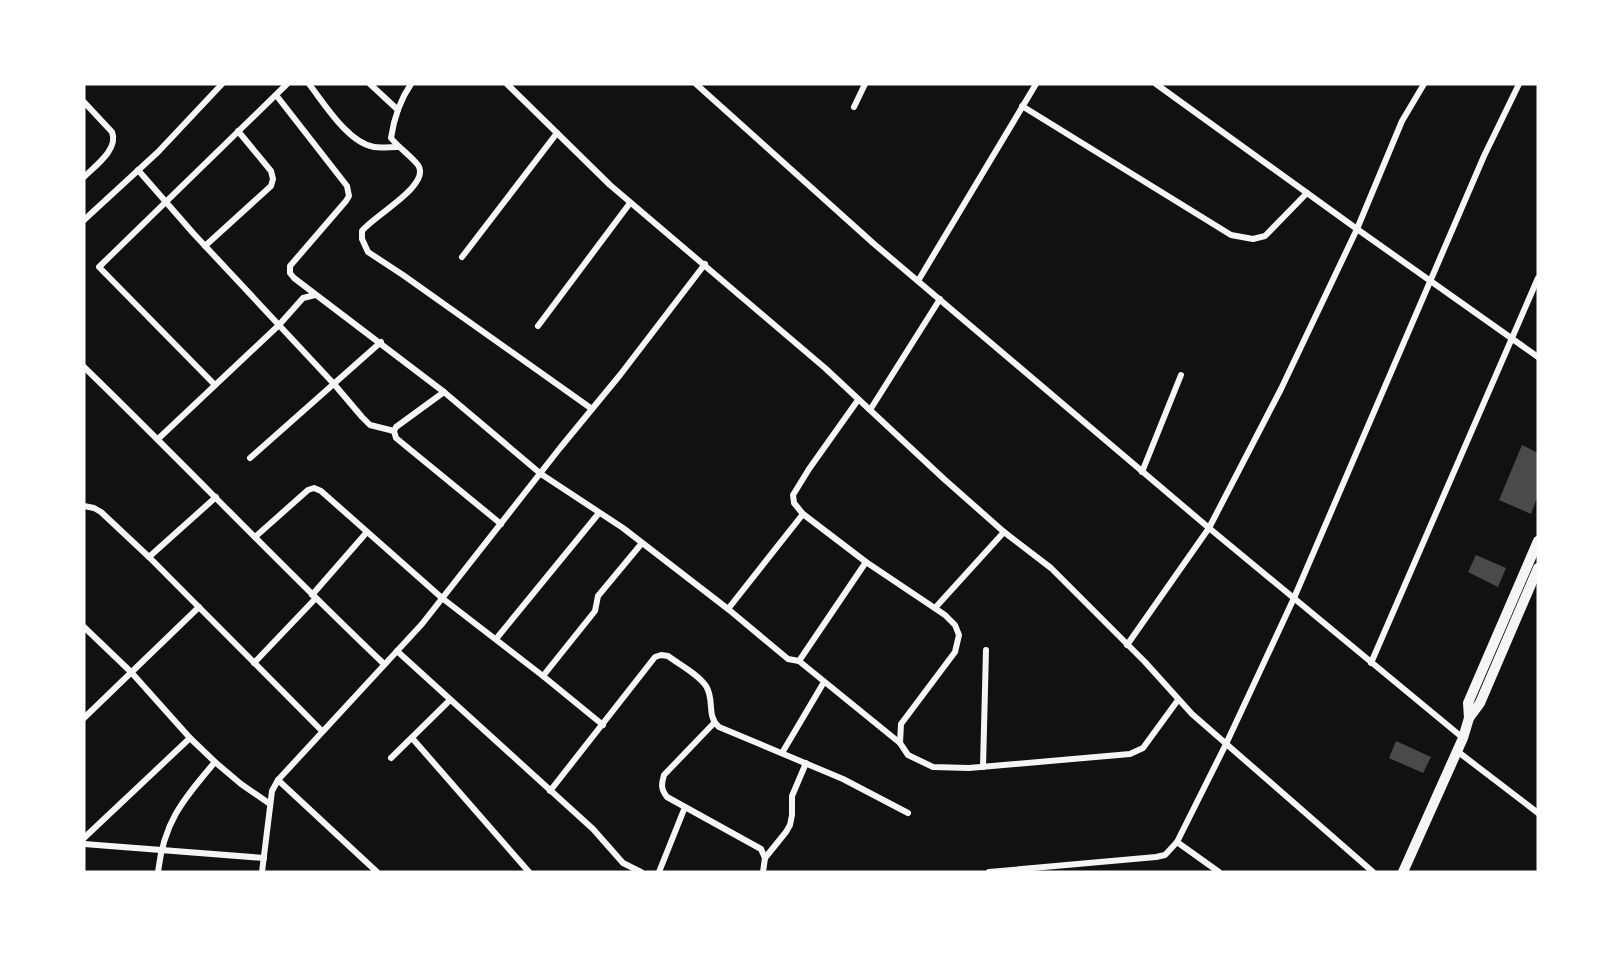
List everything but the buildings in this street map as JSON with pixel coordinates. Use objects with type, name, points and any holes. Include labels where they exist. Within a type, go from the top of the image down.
[{"type":"street","points":[[84,220],[158,152],[222,84]]},
{"type":"street","points":[[215,385],[99,267],[287,84]]},
{"type":"street","points":[[309,84],[347,132],[363,144],[374,147],[398,147]]},
{"type":"street","points":[[370,84],[398,110]]},
{"type":"street","points":[[411,84],[403,96],[393,124],[392,138],[417,165],[421,172],[419,180],[393,206],[367,224],[362,231],[362,239],[368,252],[592,409]]},
{"type":"street","points":[[507,84],[630,203],[665,234],[705,264],[825,368],[1004,532],[1051,568],[1178,700],[1373,872]]},
{"type":"street","points":[[696,84],[864,236],[1142,472],[1462,738]]},
{"type":"street","points":[[854,107],[865,84]]},
{"type":"street","points":[[918,281],[1036,84]]},
{"type":"street","points":[[1156,84],[1357,230],[1538,357]]},
{"type":"street","points":[[1127,645],[1209,528],[1281,389],[1357,230],[1402,121],[1425,84]]},
{"type":"street","points":[[989,872],[1156,857],[1165,855],[1177,842],[1226,744],[1294,598],[1484,156],[1519,84]]},
{"type":"street","points":[[276,94],[349,190],[346,201],[290,266],[290,273],[294,278],[381,342],[541,474],[623,528],[728,609],[788,659],[799,661],[900,743],[908,755],[933,767],[983,767],[1130,754],[1143,748],[1178,700]]},
{"type":"street","points":[[84,102],[114,137],[113,145],[84,177]]},
{"type":"street","points":[[1022,106],[1231,235],[1253,239],[1265,236],[1307,193]]},
{"type":"street","points":[[205,246],[271,186],[273,179],[271,171],[238,131]]},
{"type":"street","points":[[462,257],[557,133]]},
{"type":"street","points":[[138,170],[370,424],[394,431]]},
{"type":"street","points":[[538,327],[630,203]]},
{"type":"street","points":[[262,872],[272,791],[278,780],[397,651],[442,598],[621,375],[705,264]]},
{"type":"street","points":[[1371,663],[1538,278]]},
{"type":"street","points":[[158,439],[279,325],[303,298],[316,295]]},
{"type":"street","points":[[870,410],[940,299]]},
{"type":"street","points":[[250,458],[381,342]]},
{"type":"street","points":[[84,367],[216,497],[313,597],[384,664]]},
{"type":"street","points":[[1142,472],[1180,375]]},
{"type":"street","points":[[444,392],[396,427],[394,431],[396,438],[501,524]]},
{"type":"street","points":[[858,400],[808,469],[793,495],[794,503],[804,514],[866,562],[945,615],[955,625],[959,635],[955,652],[902,724],[900,743]]},
{"type":"street","points":[[255,537],[308,490],[314,488],[321,490],[442,598],[603,724]]},
{"type":"street","points":[[149,556],[216,497]]},
{"type":"street","points":[[84,506],[101,512],[149,556],[322,731]]},
{"type":"street","points":[[496,639],[599,513]]},
{"type":"street","points":[[728,609],[804,514]]},
{"type":"street","points":[[254,663],[367,532]]},
{"type":"street","points":[[935,608],[1004,532]]},
{"type":"street","points":[[1469,718],[1468,703],[1538,541]]},
{"type":"street","points":[[543,676],[595,611],[598,596],[642,543]]},
{"type":"street","points":[[799,661],[866,562]]},
{"type":"street","points":[[1403,872],[1469,718],[1480,703],[1538,568]]},
{"type":"street","points":[[84,718],[199,607]]},
{"type":"street","points":[[84,627],[131,672],[190,738],[215,762],[270,804]]},
{"type":"street","points":[[983,767],[986,650]]},
{"type":"street","points":[[397,651],[592,830],[623,863],[641,872]]},
{"type":"street","points":[[550,791],[655,657],[661,655],[668,656],[705,684],[711,700],[712,717],[714,723],[719,727],[843,779],[908,813]]},
{"type":"street","points":[[782,753],[824,682]]},
{"type":"street","points":[[391,758],[450,700]]},
{"type":"street","points":[[714,723],[664,776],[661,784],[662,791],[667,797],[753,843],[761,849],[765,858]]},
{"type":"street","points":[[84,838],[190,738]]},
{"type":"street","points":[[412,738],[529,872]]},
{"type":"street","points":[[1456,751],[1538,813]]},
{"type":"street","points":[[158,872],[160,849],[170,821],[183,799],[215,762]]},
{"type":"street","points":[[763,872],[765,858],[790,825],[792,796],[806,763]]},
{"type":"street","points":[[278,780],[368,868],[377,872]]},
{"type":"street","points":[[659,872],[685,807]]},
{"type":"street","points":[[1177,842],[1219,872]]},
{"type":"street","points":[[84,844],[264,858]]},
{"type":"street","points":[[1077,864],[1079,872]]}]
